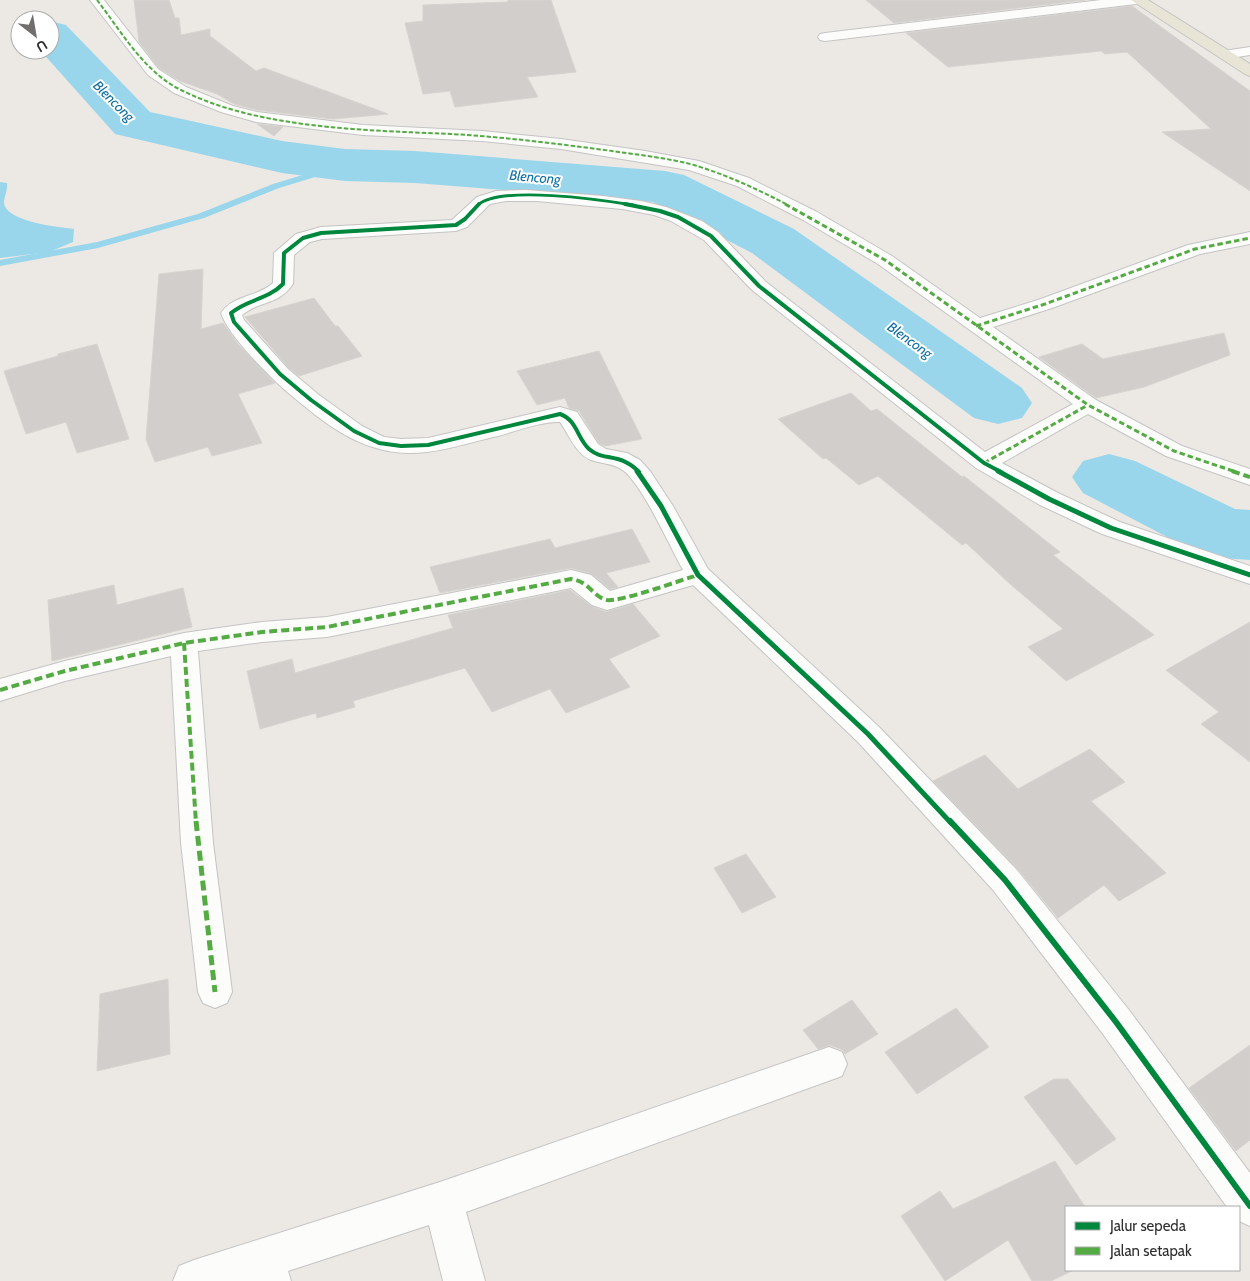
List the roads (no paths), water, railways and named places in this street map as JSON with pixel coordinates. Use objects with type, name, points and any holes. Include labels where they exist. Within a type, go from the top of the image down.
[{"type":"main road","points":[[1137,0],[1250,71]]},
{"type":"street","points":[[97,0],[153,72],[180,90],[227,109],[256,117],[312,125],[363,130],[482,136],[561,144],[693,165],[743,182],[810,216],[885,260],[976,326],[1080,409],[1174,452],[1250,478]]},
{"type":"street","points":[[825,37],[1137,0]]},
{"type":"street","points":[[1250,575],[1111,528],[1049,499],[984,463],[758,286],[733,256],[710,235],[672,215],[639,205],[553,197],[498,197],[480,203],[464,221],[456,225],[336,230],[321,233],[303,238],[284,253],[283,284],[273,294],[241,305],[231,313],[234,322],[280,374],[310,400],[354,431],[379,443],[401,446],[428,445],[560,414],[570,417],[589,449],[600,454],[619,458],[632,465],[642,476],[661,506],[698,575],[868,734],[1005,880],[1116,1022],[1250,1206]]},
{"type":"street","points":[[976,326],[1046,304],[1196,249],[1250,238]]},
{"type":"street","points":[[984,463],[1080,409]]},
{"type":"street","points":[[0,690],[65,671],[184,643],[262,632],[327,627],[571,579],[579,579],[585,582],[599,598],[607,601],[698,575]]},
{"type":"street","points":[[184,643],[197,842],[215,992]]},
{"type":"street","points":[[194,1281],[268,1269],[443,1201],[829,1064]]},
{"type":"street","points":[[443,1201],[464,1281]]},
{"type":"lane","points":[[1224,55],[1250,51]]},
{"type":"water","points":[[0,182],[7,183],[4,203],[7,209],[14,215],[46,225],[74,229],[73,242],[49,252],[0,258]]},
{"type":"waterway","name":"Blencong","points":[[60,45],[133,123],[282,157],[345,165],[415,167],[665,187],[773,241],[998,403]]},
{"type":"waterway","points":[[0,263],[98,245],[201,216],[276,186],[345,165]]},
{"type":"waterway","name":"Blencong","points":[[1109,477],[1221,533],[1250,535]]}]
